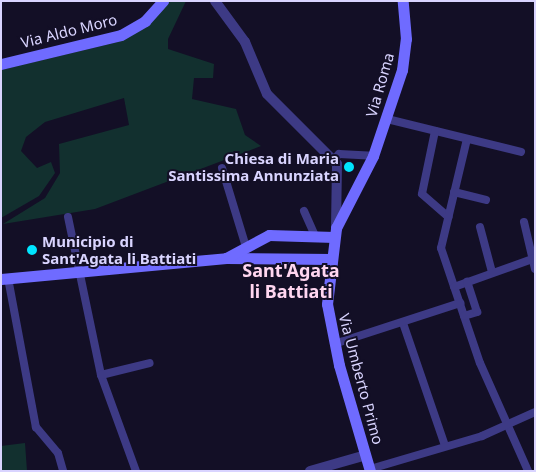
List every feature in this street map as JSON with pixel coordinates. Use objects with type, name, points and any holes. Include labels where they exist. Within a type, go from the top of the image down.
[{"type":"main road","name":"Via Aldo Moro","points":[[1,64],[121,35],[145,22],[163,1]]},
{"type":"main road","name":"Via Roma","points":[[335,233],[373,156],[387,119],[405,56],[403,1]]},
{"type":"main road","points":[[226,258],[269,235],[315,236],[335,233]]},
{"type":"main road","name":"Via Umberto Primo","points":[[335,233],[327,304],[334,344],[370,470]]},
{"type":"main road","points":[[244,248],[244,262]]},
{"type":"main road","points":[[4,278],[226,258],[244,262],[331,259]]},
{"type":"street","points":[[215,1],[245,42],[267,94],[335,161]]},
{"type":"street","points":[[387,119],[521,152]]},
{"type":"street","points":[[435,131],[422,194],[448,217]]},
{"type":"street","points":[[467,139],[441,248],[464,316],[528,471]]},
{"type":"street","points":[[335,233],[335,161],[339,154],[373,156]]},
{"type":"street","points":[[222,168],[244,248]]},
{"type":"street","points":[[454,192],[486,200]]},
{"type":"street","points":[[304,211],[315,236]]},
{"type":"street","points":[[68,217],[101,376],[136,470]]},
{"type":"street","points":[[524,222],[535,269]]},
{"type":"street","points":[[480,227],[492,272]]},
{"type":"street","points":[[454,286],[533,258]]},
{"type":"street","points":[[4,278],[36,427],[58,453],[63,471]]},
{"type":"street","points":[[464,316],[477,312],[467,282]]},
{"type":"street","points":[[334,344],[460,303]]},
{"type":"street","points":[[403,323],[445,446]]},
{"type":"street","points":[[101,376],[150,363]]},
{"type":"street","points":[[370,470],[510,425],[535,412]]},
{"type":"street","points":[[310,471],[366,455]]},
{"type":"green space","points":[[169,1],[186,1],[168,39],[168,49],[214,64],[213,78],[194,78],[192,99],[236,109],[245,135],[261,146],[95,209],[3,224],[45,198],[60,173],[59,144],[129,125],[124,98],[45,122],[26,137],[21,151],[37,168],[51,162],[55,173],[39,196],[1,218],[1,70],[118,42],[151,23]]},
{"type":"green space","points":[[25,443],[27,471],[1,471],[1,446]]},
{"type":"place","name":"Chiesa di Maria Santissima Annunziata","points":[[349,167]]},
{"type":"place","name":"Municipio di Sant'Agata li Battiati","points":[[32,250]]},
{"type":"district","name":"Sant'Agata li Battiati","points":[[291,281]]}]
